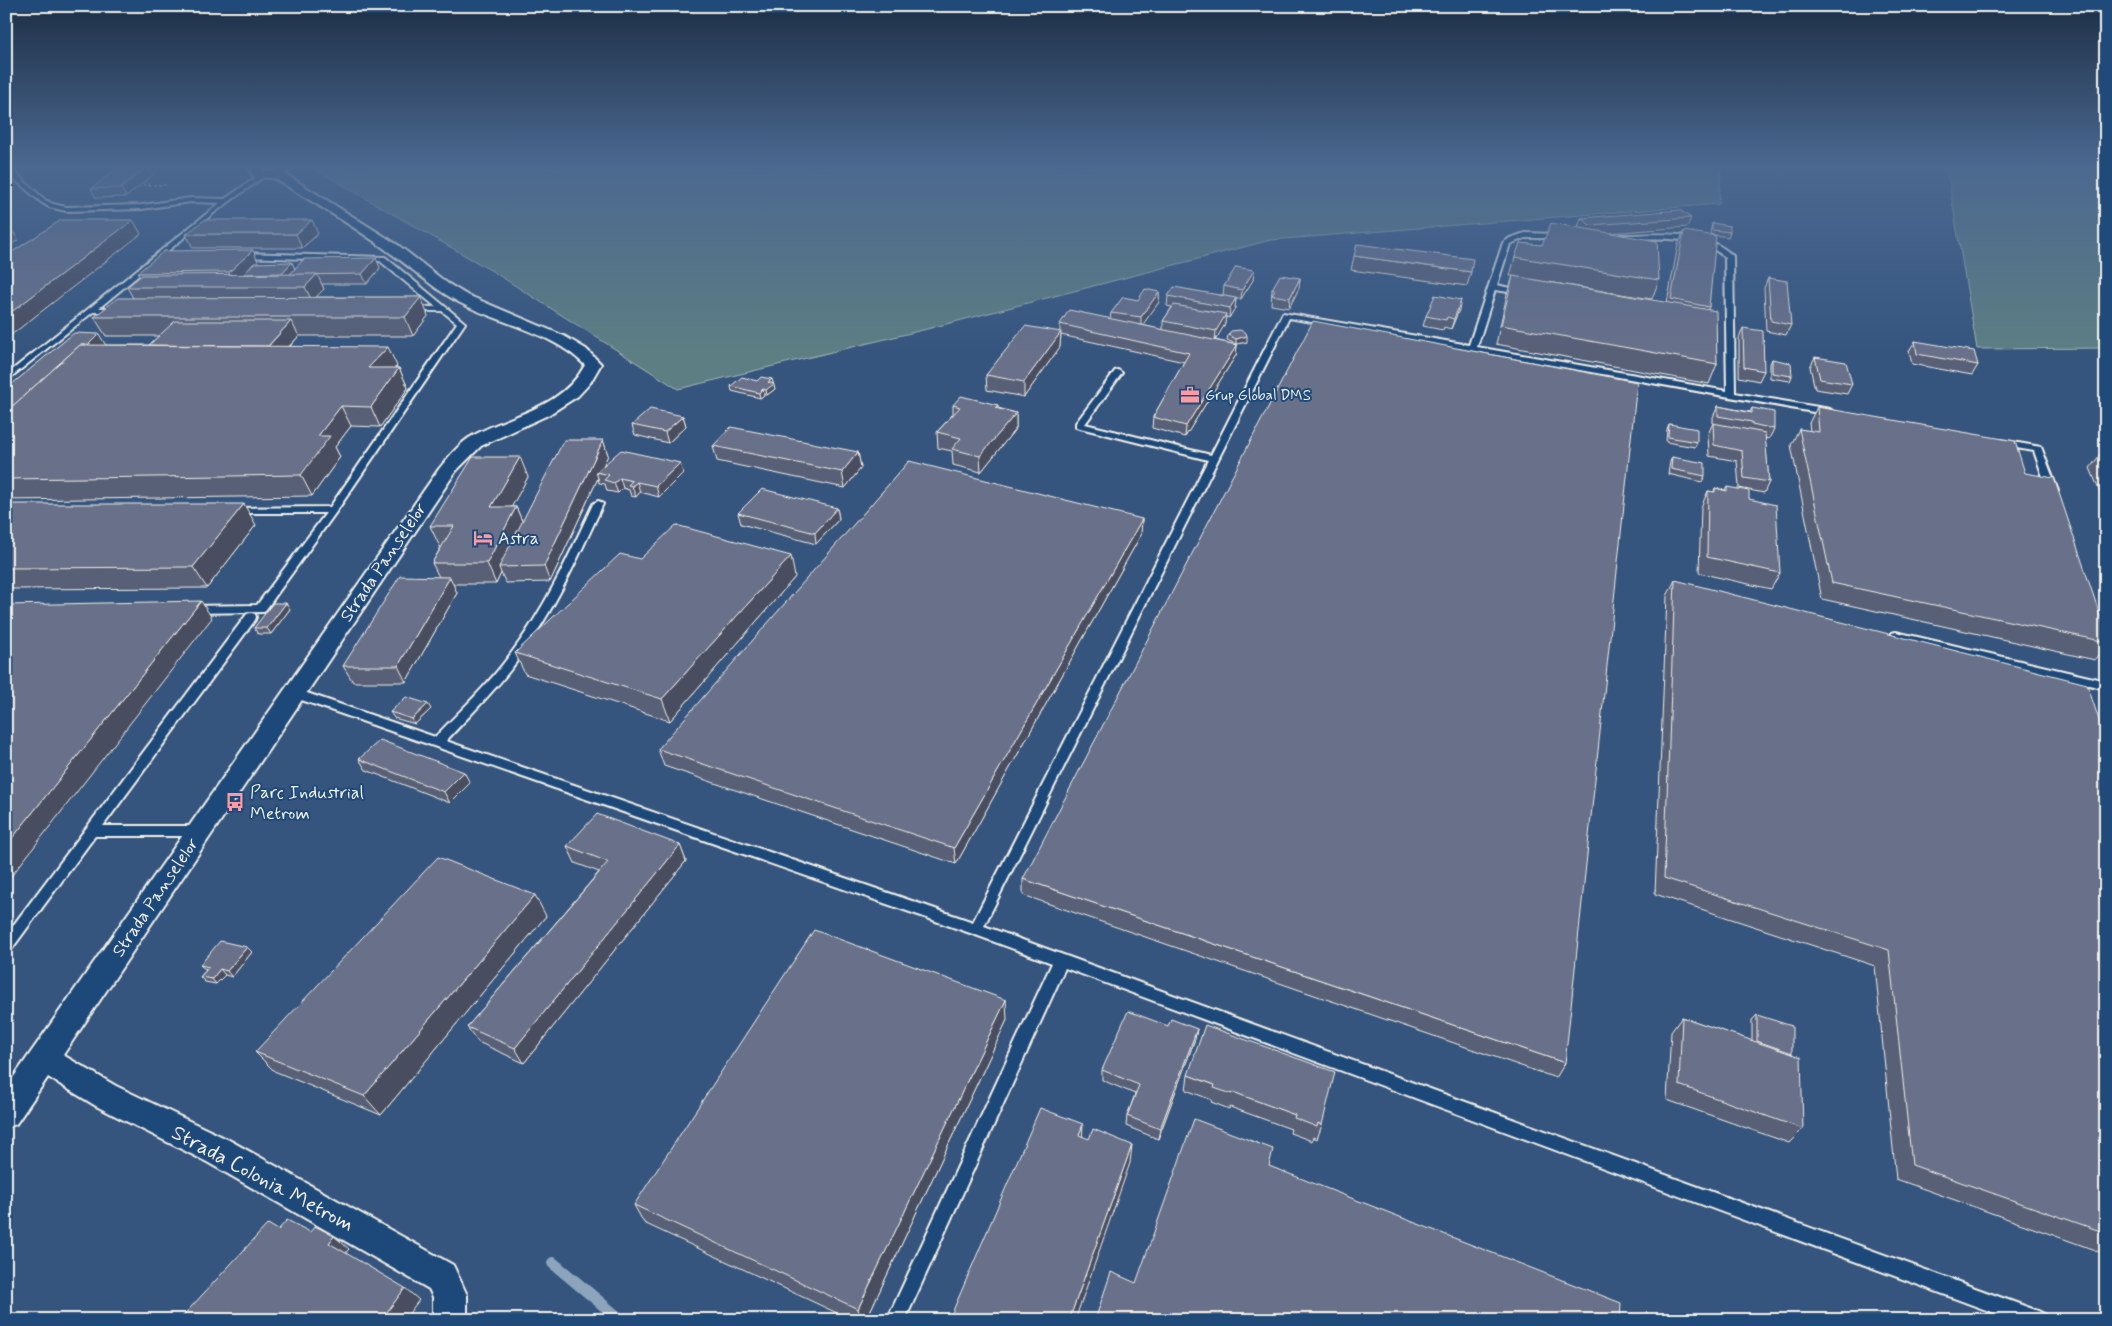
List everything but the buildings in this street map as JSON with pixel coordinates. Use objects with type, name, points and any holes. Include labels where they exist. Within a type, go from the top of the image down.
[{"type":"street","name":"Strada Panselelor","points":[[6,1114],[457,457],[475,442],[571,394],[588,377],[593,364],[581,352],[559,339],[460,297],[362,229]]},
{"type":"street","name":"Strada Colonia Metrom","points":[[44,1059],[106,1096],[218,1151],[441,1277],[450,1295],[450,1320]]},
{"type":"lane","points":[[6,379],[191,229]]},
{"type":"lane","points":[[1472,349],[1509,240],[1522,235],[1571,236]]},
{"type":"lane","points":[[1610,237],[1687,239],[1710,244],[1729,256],[1731,395]]},
{"type":"lane","points":[[163,252],[173,253]]},
{"type":"lane","points":[[182,609],[260,609],[333,510],[462,323],[382,258],[233,254]]},
{"type":"lane","points":[[1492,287],[1530,294]]},
{"type":"lane","points":[[405,309],[444,309]]},
{"type":"lane","points":[[92,310],[131,310]]},
{"type":"lane","points":[[976,929],[1286,316],[1836,413]]},
{"type":"lane","points":[[1721,329],[1730,331]]},
{"type":"lane","points":[[1118,373],[1079,425],[1213,458]]},
{"type":"lane","points":[[1990,441],[2038,449],[2057,505]]},
{"type":"lane","points":[[438,743],[513,659],[534,628],[565,574],[598,504]]},
{"type":"lane","points":[[224,510],[333,510]]},
{"type":"lane","points":[[6,946],[251,617]]},
{"type":"lane","points":[[1884,633],[2106,685]]},
{"type":"lane","points":[[294,693],[976,929],[2038,1320]]},
{"type":"lane","points":[[93,831],[200,831]]},
{"type":"lane","points":[[896,1320],[1061,960]]},
{"type":"green space","points":[[419,229],[1409,229],[1271,240],[927,329],[678,389],[492,271]]},
{"type":"green space","points":[[1957,229],[2106,229],[2106,348],[1977,349]]},
{"type":"waterway","points":[[553,1263],[621,1320]]},
{"type":"place","name":"Grup Global DMS","points":[[1190,395]]},
{"type":"place","name":"Astra","points":[[483,538]]},
{"type":"place","name":"Parc Industrial Metrom","points":[[235,802]]}]
